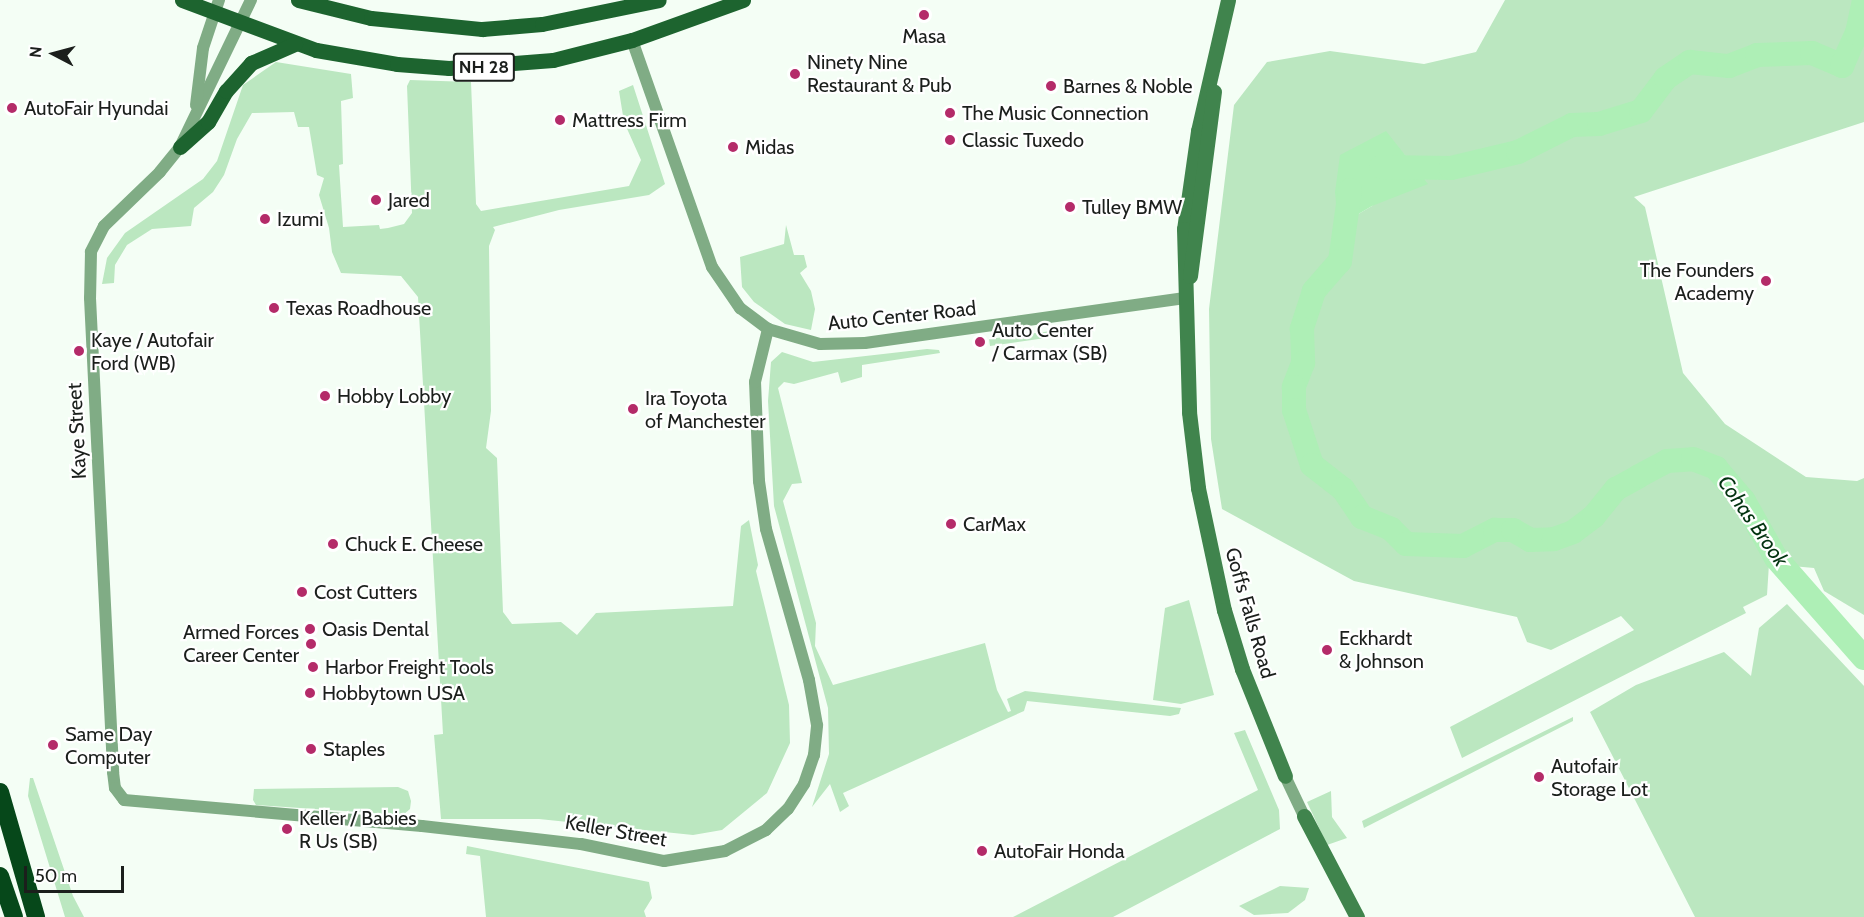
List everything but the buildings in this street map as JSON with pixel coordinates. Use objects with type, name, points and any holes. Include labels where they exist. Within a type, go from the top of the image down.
[{"type":"highway","points":[[0,792],[36,917]]},
{"type":"highway","points":[[0,876],[14,917]]},
{"type":"main road","name":"NH 28","points":[[182,0],[216,6],[240,23],[295,44],[379,62],[449,68],[553,60],[632,40],[743,0]]},
{"type":"main road","name":"NH 28","points":[[298,0],[371,18],[449,28],[510,28],[598,15],[659,0]]},
{"type":"main road","points":[[341,0],[371,18]]},
{"type":"main road","points":[[180,147],[208,122],[226,91],[251,63],[295,44]]},
{"type":"street","name":"Kaye Street","points":[[115,788],[89,267],[96,238],[104,226],[160,172],[180,147],[251,0]]},
{"type":"street","name":"Goffs Falls Road","points":[[1226,4],[1215,68],[1194,156],[1184,229],[1189,412],[1207,535],[1242,669],[1285,776],[1357,917]]},
{"type":"street","name":"Kaye Street","points":[[196,110],[198,77],[216,6]]},
{"type":"street","name":"Auto Center Road","points":[[632,40],[712,267],[740,308],[768,329],[812,343],[865,343],[1185,298]]},
{"type":"street","name":"Keller Street","points":[[115,788],[124,800],[138,803],[422,826],[581,844],[664,861],[710,856],[766,830],[788,809],[804,784],[814,755],[817,725],[809,680],[766,529],[759,481],[755,382],[768,329]]},
{"type":"shaded area","points":[[1505,0],[1864,0],[1864,122],[1634,197],[1645,207],[1683,373],[1725,424],[1806,477],[1857,481],[1864,478],[1864,615],[1824,591],[1814,568],[1769,564],[1767,595],[1743,607],[1746,613],[1462,758],[1450,727],[1634,630],[1621,616],[1551,650],[1527,642],[1517,617],[1354,581],[1222,509],[1211,439],[1209,309],[1234,105],[1267,62],[1330,51],[1424,64],[1476,52]],"holes":[[[1405,154],[1372,206],[1338,226]]]},
{"type":"shaded area","points":[[276,62],[351,74],[353,98],[341,101],[343,164],[339,165],[343,227],[379,225],[380,229],[388,228],[404,224],[412,213],[407,86],[410,80],[471,82],[476,204],[481,211],[629,186],[641,160],[624,122],[619,91],[633,85],[665,184],[649,195],[559,210],[493,227],[495,230],[489,246],[491,411],[486,448],[497,458],[503,612],[512,624],[561,622],[577,635],[596,613],[733,606],[741,526],[749,520],[758,565],[756,571],[789,705],[790,743],[767,793],[722,830],[693,835],[539,819],[441,819],[434,735],[443,734],[418,297],[401,276],[341,273],[332,252],[329,228],[319,195],[324,178],[317,175],[309,127],[298,127],[294,112],[252,113],[237,139],[224,175],[213,192],[194,208],[191,226],[152,229],[127,245],[115,265],[114,283],[102,284],[107,258],[125,233],[203,179],[217,161],[243,85]]},
{"type":"shaded area","points":[[1386,131],[1428,184],[1372,206],[1338,226],[1335,192],[1340,155]]},
{"type":"shaded area","points":[[786,225],[794,255],[804,255],[807,267],[800,273],[811,291],[815,309],[811,330],[785,324],[754,302],[742,287],[740,257],[784,244]]},
{"type":"shaded area","points":[[1091,326],[1094,331],[990,346],[989,339]]},
{"type":"shaded area","points":[[927,349],[939,350],[940,353],[862,365],[862,377],[841,383],[838,372],[794,384],[784,382],[778,388],[802,483],[792,484],[783,501],[816,623],[815,646],[833,685],[985,643],[997,690],[1008,712],[1011,711],[1007,699],[1025,691],[1181,708],[1179,714],[1170,716],[1027,701],[1024,711],[843,793],[849,806],[840,812],[830,784],[812,807],[829,754],[828,708],[774,506],[768,401],[771,362],[782,352],[813,362]]},
{"type":"shaded area","points":[[1189,600],[1214,695],[1181,704],[1153,700],[1165,608]]},
{"type":"shaded area","points":[[1787,604],[1864,686],[1864,917],[1695,917],[1590,712],[1636,685],[1724,652],[1751,676],[1759,628]]},
{"type":"shaded area","points":[[1573,717],[1573,721],[1364,828],[1362,821]]},
{"type":"shaded area","points":[[1245,730],[1279,810],[1280,829],[1113,917],[1013,917],[1258,790],[1234,733]]},
{"type":"shaded area","points":[[30,778],[33,778],[73,896],[84,917],[65,917],[28,796]]},
{"type":"shaded area","points":[[398,787],[408,791],[411,801],[410,809],[403,815],[256,805],[253,800],[254,789]]},
{"type":"shaded area","points":[[1331,791],[1332,817],[1347,838],[1327,845],[1307,802]]},
{"type":"shaded area","points":[[467,846],[649,882],[652,898],[644,911],[646,917],[486,917],[480,856],[466,854]]},
{"type":"shaded area","points":[[1280,886],[1309,888],[1305,900],[1288,913],[1254,915],[1239,906]]},
{"type":"waterway","name":"Cohas Brook","points":[[1381,167],[1451,168],[1518,152],[1572,125],[1599,124],[1641,111],[1666,78],[1690,62],[1729,66],[1757,55],[1812,53],[1842,66],[1857,33],[1864,0]]},
{"type":"waterway","name":"Cohas Brook","points":[[1350,190],[1340,261],[1314,291],[1302,329],[1303,363],[1294,387],[1294,410],[1312,465],[1343,489],[1362,517],[1391,529],[1406,544],[1463,546],[1495,530],[1513,530],[1530,540],[1554,539],[1573,532],[1594,516],[1616,489],[1667,461],[1693,459],[1716,468],[1744,501],[1776,558],[1864,658]]},
{"type":"place","name":"Masa","points":[[924,15]]},
{"type":"place","name":"Ninety Nine Restaurant & Pub","points":[[795,74]]},
{"type":"place","name":"Barnes & Noble","points":[[1051,86]]},
{"type":"place","name":"AutoFair Hyundai","points":[[12,108]]},
{"type":"place","name":"The Music Connection","points":[[950,113]]},
{"type":"place","name":"Mattress Firm","points":[[560,120]]},
{"type":"place","name":"Classic Tuxedo","points":[[950,140]]},
{"type":"place","name":"Midas","points":[[733,147]]},
{"type":"place","name":"Jared","points":[[376,200]]},
{"type":"place","name":"Tulley BMW","points":[[1070,207]]},
{"type":"place","name":"Izumi","points":[[265,219]]},
{"type":"place","name":"The Founders Academy","points":[[1766,281]]},
{"type":"place","name":"Texas Roadhouse","points":[[274,308]]},
{"type":"place","name":"Auto Center / Carmax (SB)","points":[[980,342]]},
{"type":"place","name":"Kaye / Autofair Ford (WB)","points":[[79,351]]},
{"type":"place","name":"Hobby Lobby","points":[[325,396]]},
{"type":"place","name":"Ira Toyota of Manchester","points":[[633,409]]},
{"type":"place","name":"CarMax","points":[[951,524]]},
{"type":"place","name":"Chuck E. Cheese","points":[[333,544]]},
{"type":"place","name":"Cost Cutters","points":[[302,592]]},
{"type":"place","name":"Oasis Dental","points":[[310,629]]},
{"type":"place","name":"Armed Forces Career Center","points":[[311,644]]},
{"type":"place","name":"Eckhardt & Johnson","points":[[1327,650]]},
{"type":"place","name":"Harbor Freight Tools","points":[[313,667]]},
{"type":"place","name":"Hobbytown USA","points":[[310,693]]},
{"type":"place","name":"Same Day Computer","points":[[53,745]]},
{"type":"place","name":"Staples","points":[[311,749]]},
{"type":"place","name":"Autofair Storage Lot","points":[[1539,777]]},
{"type":"place","name":"Keller / Babies R Us (SB)","points":[[287,829]]},
{"type":"place","name":"AutoFair Honda","points":[[982,851]]}]
